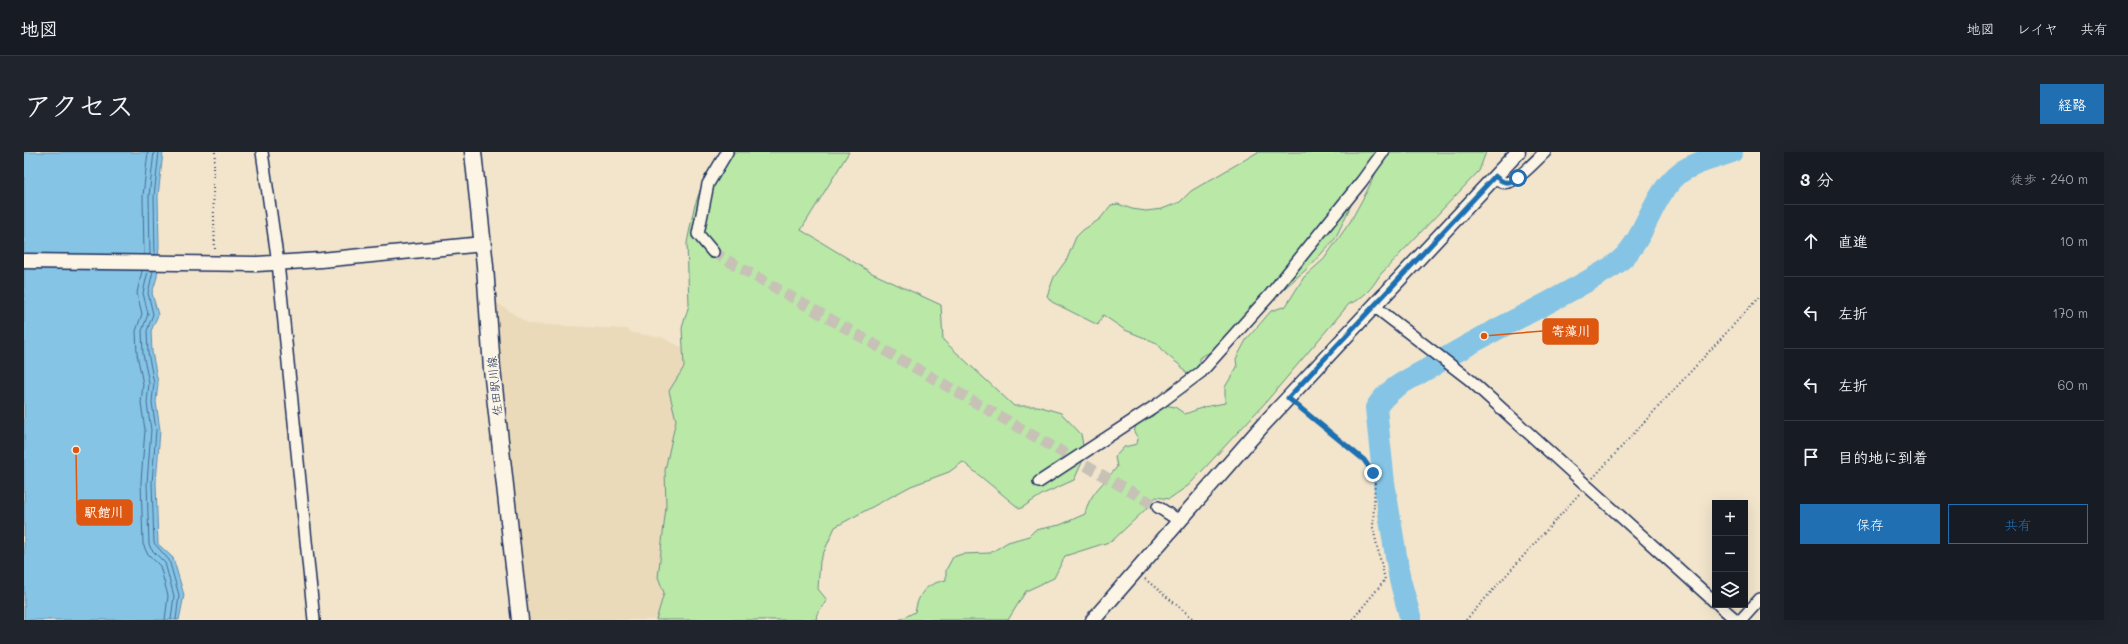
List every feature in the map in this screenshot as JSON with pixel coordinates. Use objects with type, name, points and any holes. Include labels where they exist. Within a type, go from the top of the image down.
[{"type":"main road","name":"佐田駅川線","points":[[473,152],[483,244],[492,369],[520,620]]},
{"type":"street","points":[[262,152],[278,263],[314,620]]},
{"type":"street","points":[[713,252],[698,234],[708,184],[728,152]]},
{"type":"street","points":[[1039,482],[1161,402],[1201,372],[1270,295],[1362,181],[1383,152]]},
{"type":"street","points":[[1093,620],[1178,520],[1288,398],[1518,152]]},
{"type":"street","points":[[1495,176],[1502,183],[1509,183],[1518,178],[1545,152]]},
{"type":"street","points":[[24,261],[211,261],[278,263],[483,244]]},
{"type":"street","points":[[1374,306],[1470,380],[1712,599]]},
{"type":"street","points":[[1158,507],[1178,520]]},
{"type":"street","points":[[1741,620],[1760,599]]},
{"type":"street","points":[[1722,608],[1736,620]]},
{"type":"path","points":[[211,261],[215,152]]},
{"type":"path","points":[[1466,620],[1760,296]]},
{"type":"path","points":[[1288,398],[1364,460],[1373,473],[1374,528],[1385,580],[1352,620]]},
{"type":"path","points":[[1135,570],[1195,620]]},
{"type":"shaded area","points":[[493,300],[529,324],[626,329],[632,333],[661,337],[685,349],[673,504],[667,620],[529,620]]},
{"type":"green space","points":[[721,152],[849,152],[801,230],[872,273],[941,305],[943,340],[1014,406],[1038,406],[1061,413],[1081,434],[1085,456],[1074,480],[1043,494],[1020,509],[963,462],[949,472],[911,486],[835,527],[820,561],[818,589],[827,600],[817,614],[816,620],[656,620],[664,593],[658,577],[666,507],[665,470],[676,420],[669,391],[684,367],[682,328],[689,305],[687,243],[694,208],[705,176]]},
{"type":"green space","points":[[1258,152],[1381,152],[1353,201],[1335,239],[1308,268],[1279,293],[1254,304],[1213,351],[1200,357],[1200,377],[1191,380],[1182,367],[1166,354],[1157,343],[1125,330],[1103,315],[1098,325],[1052,302],[1047,296],[1054,277],[1067,259],[1076,237],[1083,230],[1100,219],[1111,205],[1118,204],[1132,209],[1146,211],[1162,209],[1180,202],[1191,191]]},
{"type":"green space","points":[[1389,152],[1486,152],[1479,171],[1380,275],[1367,292],[1359,299],[1349,304],[1265,403],[1189,485],[1169,499],[1156,497],[1146,509],[1112,541],[1065,556],[1054,578],[1026,591],[1008,620],[899,620],[915,612],[921,594],[924,590],[933,584],[946,580],[946,570],[953,557],[962,554],[990,553],[1008,542],[1029,536],[1035,530],[1060,525],[1085,514],[1093,495],[1117,467],[1115,457],[1124,447],[1137,444],[1138,438],[1134,432],[1137,422],[1153,416],[1158,409],[1165,405],[1175,407],[1185,414],[1204,407],[1225,403],[1225,387],[1237,367],[1236,359],[1246,340],[1271,311],[1286,306],[1304,277],[1324,259],[1350,222],[1383,158]]},
{"type":"water","points":[[24,152],[163,152],[158,196],[159,245],[157,277],[152,293],[158,315],[151,331],[152,352],[158,383],[156,402],[160,430],[156,483],[158,544],[173,558],[184,595],[179,620],[24,620]]},
{"type":"waterway","points":[[1411,620],[1400,580],[1384,483],[1376,408],[1387,394],[1408,380],[1613,266],[1624,257],[1633,246],[1654,207],[1670,182],[1681,172],[1693,166],[1706,160],[1732,152]]},
{"type":"tunnel","points":[[713,252],[1158,507]]},
{"type":"place","name":"寄藻川","points":[[1484,336]]},
{"type":"place","name":"駅館川","points":[[76,450]]},
{"type":"route","points":[[1373,473],[1371,468],[1364,460],[1288,398],[1495,176],[1502,183],[1509,183],[1518,178]]}]
